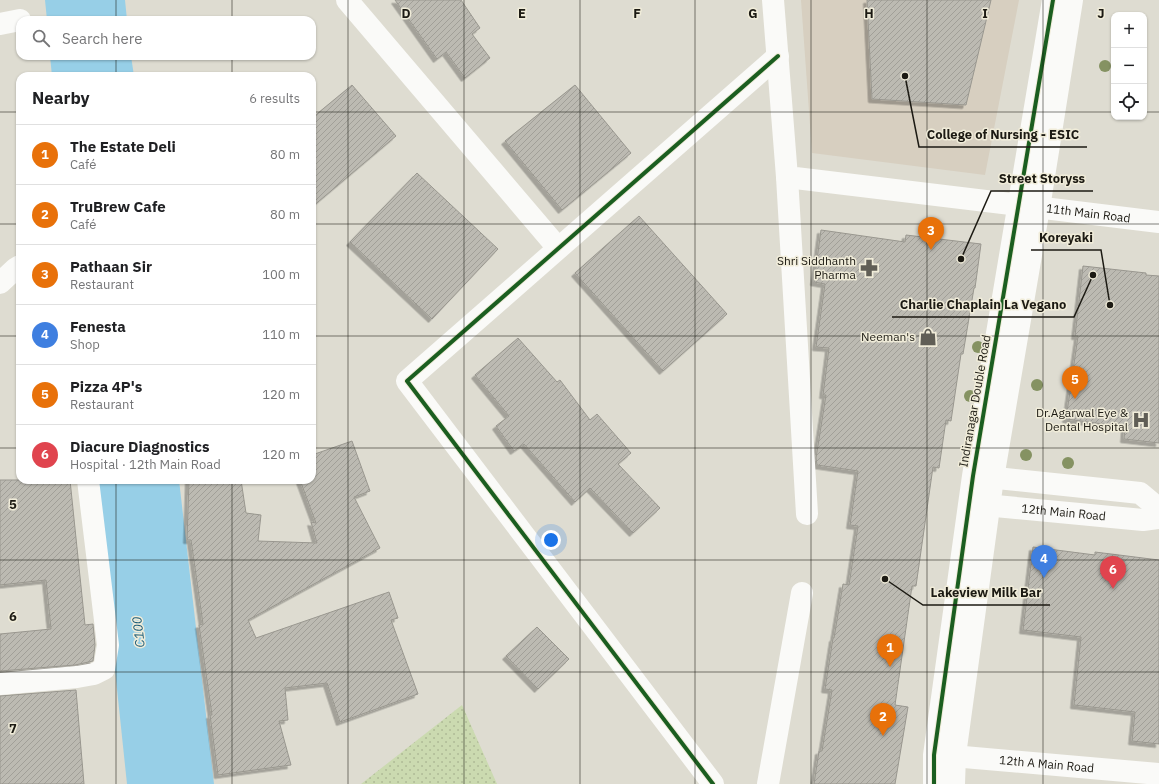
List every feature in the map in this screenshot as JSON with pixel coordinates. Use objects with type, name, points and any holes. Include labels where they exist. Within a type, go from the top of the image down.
[{"type":"street","points":[[347,0],[558,248]]},
{"type":"street","points":[[773,0],[787,177],[807,514]]},
{"type":"street","name":"Indiranagar Double Road","points":[[1029,206],[1053,0]]},
{"type":"street","name":"Indiranagar Double Road","points":[[934,784],[945,755],[983,477],[1029,206],[1072,0]]},
{"type":"street","points":[[0,24],[16,21]]},
{"type":"street","points":[[713,784],[407,381],[778,56]]},
{"type":"street","name":"11th Main Road","points":[[787,177],[1159,222]]},
{"type":"street","points":[[0,283],[16,268]]},
{"type":"street","points":[[983,477],[1140,493],[1159,509]]},
{"type":"street","points":[[0,684],[77,677],[94,674],[104,669],[108,645],[88,484]]},
{"type":"street","name":"12th Main Road","points":[[979,504],[1143,520],[1159,518]]},
{"type":"street","points":[[768,784],[802,593]]},
{"type":"street","name":"Indiranagar Double Road","points":[[945,755],[954,784]]},
{"type":"street","name":"12th A Main Road","points":[[945,755],[1159,774]]},
{"type":"shaded area","points":[[801,0],[1019,0],[985,175],[812,153]]},
{"type":"green space","points":[[462,705],[497,784],[361,784]]},
{"type":"water","points":[[45,0],[125,0],[127,16],[47,16]]},
{"type":"water","points":[[50,60],[132,60],[133,72],[52,72]]},
{"type":"water","name":"C100","points":[[95,484],[179,484],[214,784],[127,784]]},
{"type":"building","points":[[395,0],[461,0],[480,28],[472,34],[490,58],[465,78],[446,52],[437,59]]},
{"type":"building","points":[[867,0],[991,0],[966,105],[872,99]]},
{"type":"building","points":[[352,85],[396,136],[316,204],[316,115]]},
{"type":"building","points":[[575,85],[631,153],[562,210],[505,141]]},
{"type":"building","points":[[417,173],[498,249],[432,319],[350,242]]},
{"type":"building","points":[[639,216],[727,314],[663,371],[575,273]]},
{"type":"building","points":[[821,230],[905,242],[906,235],[981,244],[975,288],[963,354],[961,354],[951,421],[946,420],[939,468],[933,467],[916,586],[912,586],[895,705],[908,707],[895,784],[814,784],[819,751],[822,751],[832,690],[825,689],[833,638],[843,584],[849,585],[858,526],[850,525],[858,471],[817,465],[816,458],[826,395],[823,395],[829,348],[816,347],[825,284],[814,282]]},
{"type":"building","points":[[1083,266],[1146,273],[1146,275],[1159,276],[1159,443],[1124,439],[1125,427],[1066,419],[1078,336],[1075,336]]},
{"type":"building","points":[[518,338],[557,382],[560,380],[590,420],[597,414],[631,453],[618,464],[660,508],[633,533],[590,488],[575,502],[524,444],[514,451],[496,426],[509,416],[475,375]]},
{"type":"building","points":[[352,441],[370,491],[354,497],[380,548],[248,620],[256,638],[389,592],[398,618],[391,620],[418,694],[340,722],[327,683],[285,688],[288,720],[279,721],[291,765],[218,775],[210,715],[212,715],[199,625],[203,624],[191,540],[187,540],[189,484],[242,484],[246,513],[261,515],[258,541],[317,543],[311,522],[316,523],[301,484],[316,484],[316,454]]},
{"type":"building","points":[[0,480],[16,480],[16,484],[70,484],[85,625],[93,624],[95,645],[93,661],[75,665],[0,671],[0,634],[51,629],[46,580],[0,585]]},
{"type":"building","points":[[1033,547],[1095,555],[1095,552],[1159,560],[1159,744],[1132,741],[1135,712],[1074,705],[1081,637],[1023,630]]},
{"type":"building","points":[[537,627],[569,659],[538,689],[506,656]]},
{"type":"building","points":[[76,690],[84,784],[0,784],[0,696]]},
{"type":"cycle path","points":[[934,784],[934,755],[973,476],[1053,0]]},
{"type":"cycle path","points":[[713,784],[407,381],[778,56]]},
{"type":"place","name":"College of Nursing - ESIC","points":[[905,76]]},
{"type":"place","name":"Pathaan Sir","points":[[931,250]]},
{"type":"place","name":"Street Storyss","points":[[961,259]]},
{"type":"place","name":"Shri Siddhanth Pharma","points":[[869,268]]},
{"type":"place","name":"Charlie Chaplain La Vegano","points":[[1093,275]]},
{"type":"place","name":"Koreyaki","points":[[1110,305]]},
{"type":"place","name":"Neeman's","points":[[928,337]]},
{"type":"place","name":"Pizza 4P's","points":[[1075,399]]},
{"type":"place","name":"Dr.Agarwal Eye & Dental Hospital","points":[[1141,420]]},
{"type":"place","name":"Fenesta","points":[[1044,578]]},
{"type":"place","name":"Lakeview Milk Bar","points":[[885,579]]},
{"type":"place","name":"Diacure Diagnostics","points":[[1113,589]]},
{"type":"place","name":"The Estate Deli","points":[[890,667]]},
{"type":"place","name":"TruBrew Cafe","points":[[883,736]]}]
